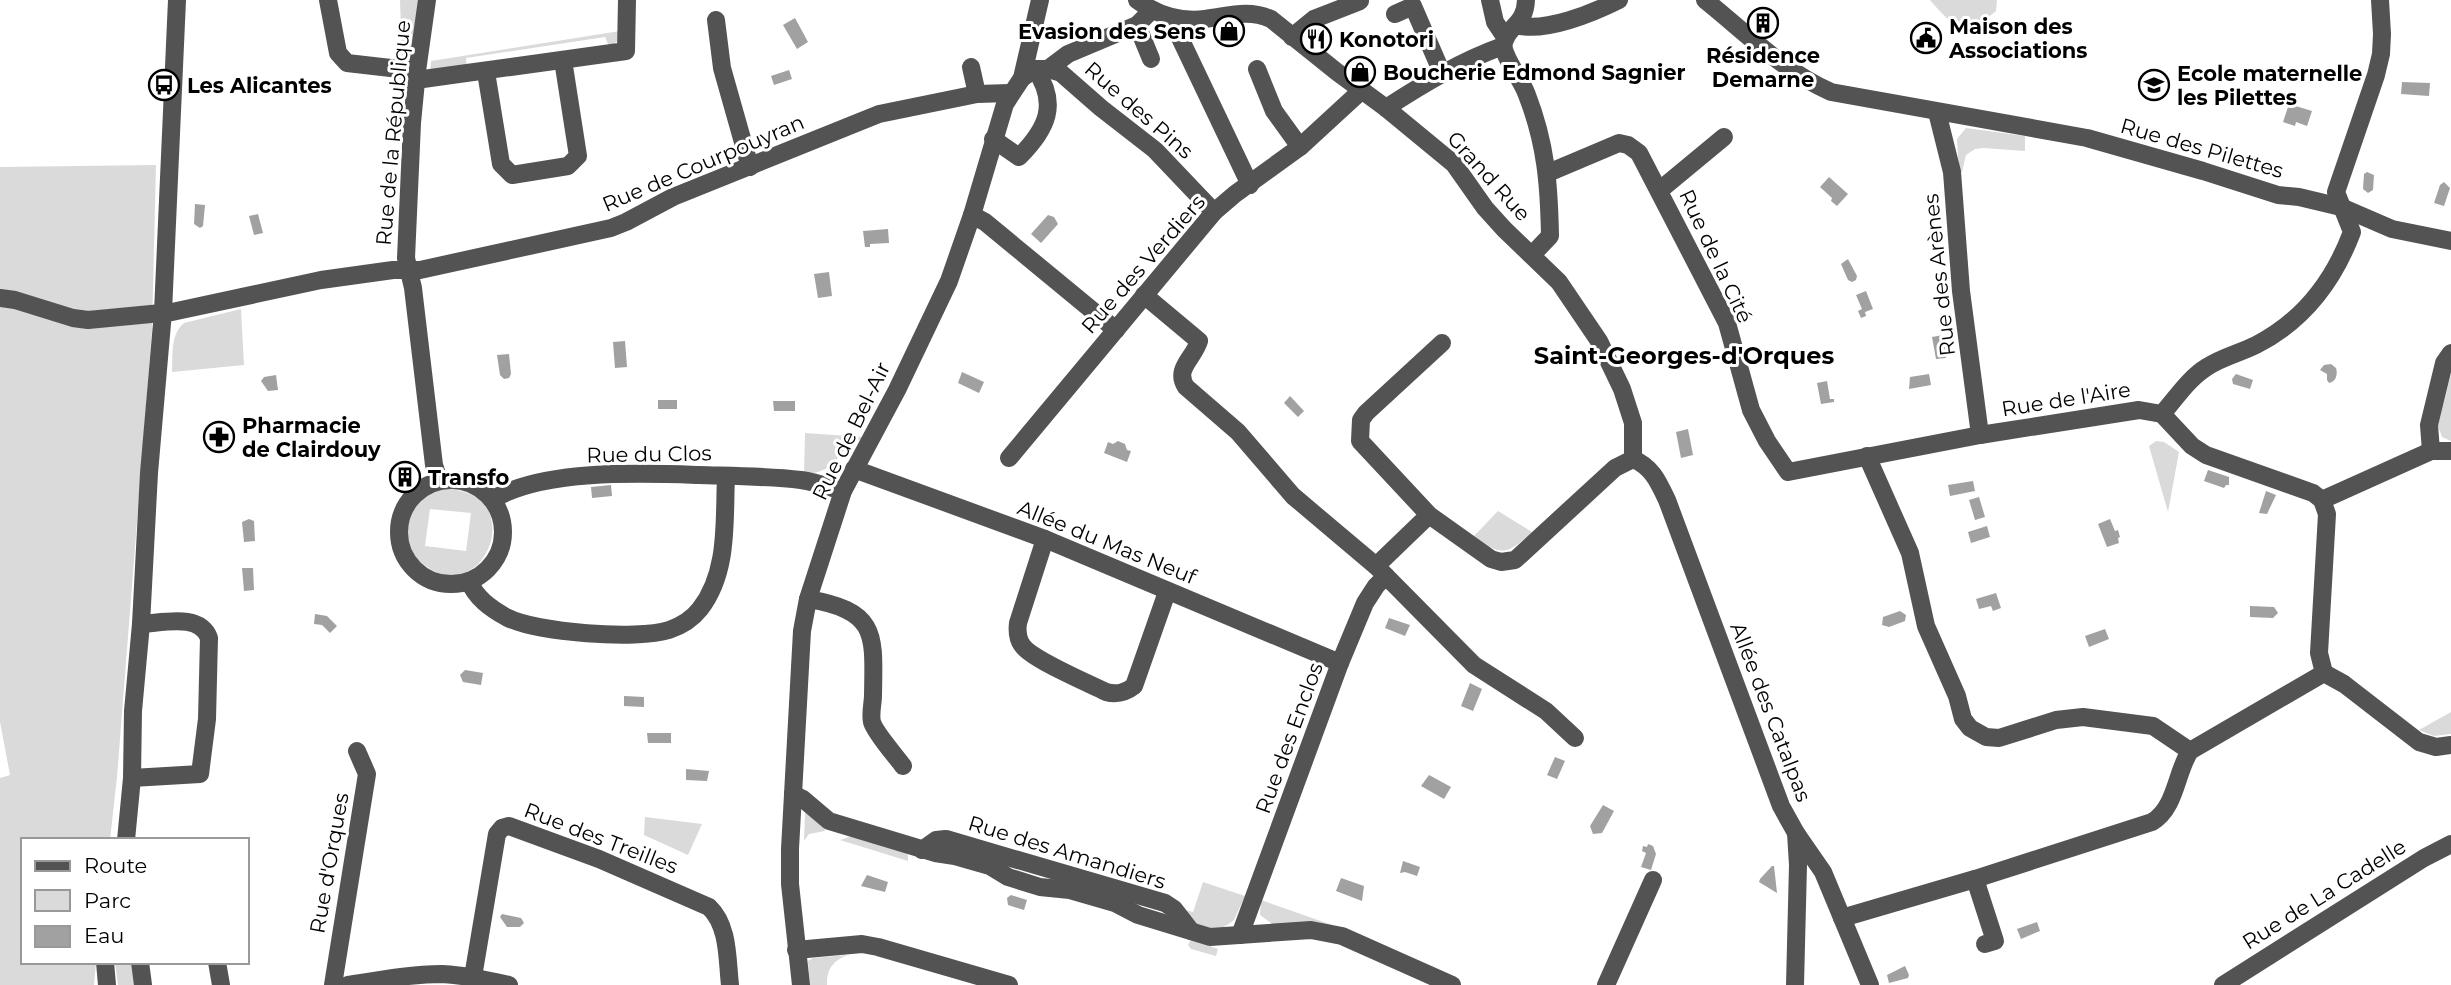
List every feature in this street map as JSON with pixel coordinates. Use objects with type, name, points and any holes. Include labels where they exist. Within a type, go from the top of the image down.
[{"type":"street","points":[[127,837],[149,473],[163,312],[177,0]]},
{"type":"street","points":[[328,0],[338,52],[347,64],[417,75],[486,72],[626,51],[627,0]]},
{"type":"street","name":"Rue de la République","points":[[427,0],[417,75],[405,258],[413,288],[434,465],[439,481]]},
{"type":"street","name":"Rue de Bel-Air","points":[[801,985],[790,884],[802,631],[807,599],[843,491],[897,390],[949,281],[1010,93],[1035,72],[1040,0]]},
{"type":"street","points":[[1490,0],[1495,22],[1512,32]]},
{"type":"street","points":[[1526,0],[1504,54],[1527,94],[1548,173],[1550,236],[1532,255]]},
{"type":"street","points":[[1386,108],[1482,54],[1512,32],[1577,17],[1619,0]]},
{"type":"street","name":"Rue des Pilettes","points":[[1705,0],[1774,58],[1830,92],[2087,138],[2278,195],[2340,207],[2392,229],[2451,241]]},
{"type":"street","points":[[2379,0],[2381,54],[2336,192],[2352,232],[2338,265],[2318,295],[2298,316],[2270,338],[2205,368],[2162,414],[2192,446],[2206,455],[2302,488],[2322,500],[2327,518],[2319,653],[2324,673],[2344,684],[2419,742],[2436,747],[2451,745]]},
{"type":"street","points":[[1292,37],[1314,19],[1360,1]]},
{"type":"street","points":[[1144,5],[1137,25],[1151,59]]},
{"type":"street","name":"Grand Rue","points":[[1144,5],[1170,17],[1202,19],[1249,6],[1258,14],[1271,19],[1454,164],[1485,208],[1559,282],[1599,341],[1622,389],[1633,423],[1633,459]]},
{"type":"street","points":[[1395,13],[1419,5],[1443,74]]},
{"type":"street","points":[[1170,17],[1250,185]]},
{"type":"street","points":[[716,20],[722,68],[750,167]]},
{"type":"street","points":[[993,139],[1019,157],[1044,126],[1048,113],[1045,85],[1035,72],[1068,54],[1137,25]]},
{"type":"street","points":[[486,72],[501,164],[512,175],[568,166],[578,156],[563,60]]},
{"type":"street","points":[[971,67],[977,94]]},
{"type":"street","points":[[1257,69],[1274,111],[1300,147]]},
{"type":"street","name":"Rue des Pins","points":[[1035,72],[1067,77],[1108,114],[1155,150],[1214,212]]},
{"type":"street","name":"Rue des Verdiers","points":[[1009,458],[1214,212],[1300,147],[1362,90]]},
{"type":"street","name":"Rue de Courpouyran","points":[[0,298],[88,320],[186,311],[332,278],[368,272],[419,270],[611,228],[673,197],[879,114],[977,94],[1010,93]]},
{"type":"street","name":"Rue des Arènes","points":[[1937,112],[1952,173],[1961,291],[1980,435]]},
{"type":"street","points":[[1660,190],[1724,137]]},
{"type":"street","name":"Rue de la Cité","points":[[1548,173],[1615,145],[1623,143],[1636,149],[1660,190],[1727,323],[1751,410],[1767,441],[1788,472]]},
{"type":"street","points":[[972,215],[985,222],[1116,330]]},
{"type":"street","points":[[1144,295],[1199,341],[1181,373],[1181,381],[1185,387],[1238,432],[1293,496],[1381,571],[1474,665],[1546,711],[1575,738]]},
{"type":"street","points":[[1442,343],[1366,413],[1359,429],[1360,440],[1429,515],[1491,559],[1511,562],[1523,554],[1615,468],[1633,459]]},
{"type":"street","points":[[2431,451],[2429,425],[2444,363],[2451,353]]},
{"type":"street","name":"Rue de l'Aire","points":[[1788,472],[1980,435],[2139,410],[2162,414]]},
{"type":"street","points":[[2322,500],[2431,451],[2451,451]]},
{"type":"street","points":[[1867,456],[1910,553],[1926,626],[1957,696],[1964,719],[1970,727],[1986,737],[1999,738],[2056,720],[2083,717],[2153,726],[2190,751]]},
{"type":"street","name":"Allée des Catalpas","points":[[1633,459],[1646,465],[1667,500],[1781,806],[1823,872],[1870,985]]},
{"type":"street","name":"Allée du Mas Neuf","points":[[854,469],[1045,539],[1340,663]]},
{"type":"street","name":"Rue du Clos","points":[[492,500],[517,487],[617,474],[803,480],[843,491]]},
{"type":"street","name":"Rue du Clos","points":[[470,581],[486,604],[507,617],[537,626],[596,633],[635,634],[669,630],[698,612],[715,583],[723,549],[726,476]]},
{"type":"street","points":[[454,480],[480,489],[492,500],[502,521],[500,548],[494,562],[483,573],[470,581],[457,584],[432,580],[408,563],[403,552],[400,525],[404,510],[418,492],[439,481],[454,480]]},
{"type":"street","name":"Rue des Enclos","points":[[1240,935],[1340,663],[1365,603],[1376,586],[1381,571],[1429,515]]},
{"type":"street","points":[[1045,539],[1018,623],[1019,642],[1030,652],[1106,692],[1122,693],[1134,686],[1167,592]]},
{"type":"street","points":[[807,599],[840,608],[859,618],[867,626],[874,643],[872,723],[903,766]]},
{"type":"street","points":[[132,778],[200,774],[207,708],[207,632],[196,623],[188,622],[141,624]]},
{"type":"street","points":[[1842,918],[1975,879],[2158,819],[2168,805],[2190,751],[2324,673]]},
{"type":"street","name":"Rue d'Orques","points":[[333,985],[367,775],[357,751]]},
{"type":"street","name":"Rue des Amandiers","points":[[793,794],[829,821],[922,850],[990,866],[1008,877],[1040,887],[1070,890],[1115,903],[1138,915],[1210,937],[1311,930],[1334,934],[1452,985]]},
{"type":"street","name":"Rue des Treilles","points":[[473,977],[497,834],[502,828],[509,826],[599,859],[709,907],[718,915],[725,937],[730,985]]},
{"type":"street","points":[[1795,985],[1798,864],[1796,833]]},
{"type":"street","name":"Rue de La Cadelle","points":[[2223,985],[2424,858],[2451,844]]},
{"type":"street","points":[[1975,879],[1995,941],[1985,944]]},
{"type":"street","points":[[1606,985],[1653,880]]},
{"type":"street","points":[[796,950],[862,944],[1009,985]]},
{"type":"street","points":[[105,964],[107,985]]},
{"type":"street","points":[[141,964],[143,985]]},
{"type":"street","points":[[217,964],[221,985]]},
{"type":"street","points":[[348,985],[421,975],[473,977],[509,985]]},
{"type":"green space","points":[[400,0],[419,0],[410,57],[402,58]]},
{"type":"green space","points":[[1930,0],[1997,0],[1996,11],[1976,25],[1968,27],[1953,23]]},
{"type":"green space","points":[[620,31],[618,41],[609,46],[605,37],[466,58],[467,69],[430,73],[431,61]]},
{"type":"green space","points":[[1966,128],[2025,136],[2025,151],[1975,149],[1966,155],[1962,172],[1959,172],[1957,139]]},
{"type":"green space","points":[[156,165],[152,330],[110,838],[21,838],[21,964],[96,964],[94,985],[0,985],[0,778],[10,775],[0,722],[0,167]]},
{"type":"green space","points":[[241,309],[244,365],[172,372],[174,339],[184,323]]},
{"type":"green space","points":[[2451,374],[2451,441],[2442,437],[2438,426]]},
{"type":"green space","points":[[805,433],[863,437],[861,440],[850,439],[842,453],[826,468],[804,474]]},
{"type":"green space","points":[[2156,441],[2164,442],[2179,452],[2168,512],[2149,446]]},
{"type":"green space","points":[[442,489],[470,494],[486,507],[492,525],[490,544],[480,562],[465,573],[445,575],[423,564],[410,547],[407,537],[408,519],[419,502]],"holes":[[[430,509],[471,513],[466,551],[425,546]]]},
{"type":"green space","points":[[1498,511],[1532,532],[1504,551],[1483,543],[1474,536]]},
{"type":"green space","points":[[2451,712],[2451,734],[2434,736],[2419,730]]},
{"type":"green space","points":[[805,813],[823,824],[825,831],[809,834],[804,841]]},
{"type":"green space","points":[[645,817],[702,824],[688,855],[644,835]]},
{"type":"green space","points":[[855,835],[905,851],[908,861],[840,840]]},
{"type":"green space","points":[[1203,882],[1245,896],[1234,920],[1217,930],[1199,927],[1182,909],[1193,912]]},
{"type":"green space","points":[[1261,900],[1361,935],[1275,926],[1260,915]]},
{"type":"green space","points":[[1191,939],[1218,949],[1216,956],[1191,949],[1188,945]]},
{"type":"green space","points":[[848,955],[832,966],[827,985],[810,985],[808,961],[813,958]]},
{"type":"green space","points":[[115,964],[133,964],[135,985],[118,985]]},
{"type":"water","points":[[795,18],[808,42],[797,49],[783,25]]},
{"type":"water","points":[[789,70],[792,79],[774,85],[771,76]]},
{"type":"water","points":[[2402,82],[2430,83],[2429,96],[2401,94]]},
{"type":"water","points":[[2289,104],[2312,111],[2307,126],[2296,122],[2295,126],[2283,122]]},
{"type":"water","points":[[2367,172],[2374,175],[2373,190],[2368,193],[2363,189],[2364,174]]},
{"type":"water","points":[[1829,177],[1848,194],[1837,206],[1820,187]]},
{"type":"water","points":[[2444,182],[2450,188],[2444,206],[2434,203],[2440,185]]},
{"type":"water","points":[[195,204],[205,205],[203,226],[200,228],[194,224]]},
{"type":"water","points":[[258,214],[263,233],[254,235],[249,216]]},
{"type":"water","points":[[1048,215],[1054,217],[1058,224],[1041,243],[1031,234]]},
{"type":"water","points":[[888,229],[889,243],[870,244],[870,247],[865,247],[863,231]]},
{"type":"water","points":[[1848,259],[1857,276],[1852,282],[1848,280],[1841,264]]},
{"type":"water","points":[[829,272],[832,296],[818,298],[814,274]]},
{"type":"water","points":[[1866,291],[1873,309],[1865,312],[1866,316],[1861,318],[1858,311],[1862,309],[1856,295]]},
{"type":"water","points":[[1943,335],[1946,358],[1936,359],[1932,337]]},
{"type":"water","points":[[625,341],[627,367],[615,368],[613,342]]},
{"type":"water","points":[[509,354],[511,374],[504,379],[500,375],[497,355]]},
{"type":"water","points":[[2331,364],[2336,368],[2337,375],[2329,383],[2327,374],[2320,370],[2324,365]]},
{"type":"water","points":[[962,372],[984,382],[979,393],[958,383]]},
{"type":"water","points":[[1929,374],[1931,385],[1909,389],[1910,377]]},
{"type":"water","points":[[2236,374],[2253,380],[2250,389],[2233,384],[2232,379]]},
{"type":"water","points":[[276,375],[278,390],[268,391],[261,381],[264,377]]},
{"type":"water","points":[[1827,381],[1830,399],[1834,399],[1834,402],[1821,404],[1817,383]]},
{"type":"water","points":[[1290,396],[1304,411],[1298,417],[1284,403]]},
{"type":"water","points":[[658,400],[677,400],[677,409],[658,409]]},
{"type":"water","points":[[773,401],[795,401],[795,411],[774,411]]},
{"type":"water","points":[[1688,429],[1693,455],[1681,458],[1676,432]]},
{"type":"water","points":[[1118,441],[1131,451],[1127,462],[1104,453],[1108,442],[1113,444]]},
{"type":"water","points":[[2208,470],[2229,477],[2229,485],[2224,488],[2204,481]]},
{"type":"water","points":[[1973,481],[1975,491],[1950,496],[1948,485]]},
{"type":"water","points":[[611,485],[612,496],[592,498],[591,487]]},
{"type":"water","points":[[2266,491],[2276,495],[2267,514],[2259,513]]},
{"type":"water","points":[[1979,497],[1985,517],[1975,520],[1969,500]]},
{"type":"water","points":[[249,519],[254,521],[255,541],[244,542],[242,522]]},
{"type":"water","points":[[2110,519],[2120,537],[2119,543],[2107,547],[2098,524]]},
{"type":"water","points":[[1987,526],[1990,537],[1971,543],[1968,532]]},
{"type":"water","points":[[242,568],[253,568],[254,590],[244,591]]},
{"type":"water","points":[[1996,593],[2001,608],[1993,611],[1991,606],[1979,609],[1976,599]]},
{"type":"water","points":[[2250,606],[2274,607],[2278,613],[2273,618],[2250,617]]},
{"type":"water","points":[[1900,611],[1906,615],[1905,621],[1889,627],[1882,625],[1883,617]]},
{"type":"water","points":[[315,614],[327,616],[337,626],[330,633],[322,625],[314,624]]},
{"type":"water","points":[[1389,618],[1410,625],[1405,636],[1385,628]]},
{"type":"water","points":[[2105,629],[2109,639],[2089,647],[2085,636]]},
{"type":"water","points":[[465,670],[483,673],[481,685],[463,682],[460,675]]},
{"type":"water","points":[[1470,683],[1482,689],[1473,711],[1461,706]]},
{"type":"water","points":[[624,696],[644,697],[644,707],[624,706]]},
{"type":"water","points":[[647,733],[671,733],[671,743],[648,743]]},
{"type":"water","points":[[1555,757],[1565,761],[1557,779],[1547,775]]},
{"type":"water","points":[[686,769],[709,771],[707,781],[686,780]]},
{"type":"water","points":[[1429,775],[1451,787],[1444,799],[1421,786]]},
{"type":"water","points":[[1603,805],[1614,811],[1602,833],[1593,834],[1590,826]]},
{"type":"water","points":[[1648,844],[1653,846],[1656,854],[1651,870],[1641,867],[1646,853],[1642,851],[1643,846],[1647,847]]},
{"type":"water","points":[[1403,861],[1420,867],[1417,876],[1400,873]]},
{"type":"water","points":[[1774,866],[1777,893],[1759,882]]},
{"type":"water","points":[[867,875],[888,882],[885,892],[861,886]]},
{"type":"water","points":[[1341,878],[1364,886],[1362,901],[1336,891]]},
{"type":"water","points":[[1011,895],[1027,900],[1024,910],[1008,905],[1007,898]]},
{"type":"water","points":[[502,914],[521,918],[524,923],[520,927],[507,927],[500,917]]},
{"type":"water","points":[[2037,922],[2040,931],[2021,939],[2017,929]]},
{"type":"water","points":[[1905,966],[1908,978],[1889,983],[1887,975]]},
{"type":"place","name":"Résidence Demarne","points":[[1763,23]]},
{"type":"place","name":"Evasion des Sens","points":[[1229,31]]},
{"type":"place","name":"Maison des Associations","points":[[1926,38]]},
{"type":"place","name":"Konotori","points":[[1316,39]]},
{"type":"place","name":"Boucherie Edmond Sagnier","points":[[1360,72]]},
{"type":"place","name":"Les Alicantes","points":[[164,85]]},
{"type":"place","name":"Ecole maternelle les Pilettes","points":[[2154,85]]},
{"type":"place","name":"Pharmacie de Clairdouy","points":[[219,437]]},
{"type":"place","name":"Transfo","points":[[405,477]]},
{"type":"district","name":"Saint-Georges-d'Orques","points":[[1684,355]]}]
